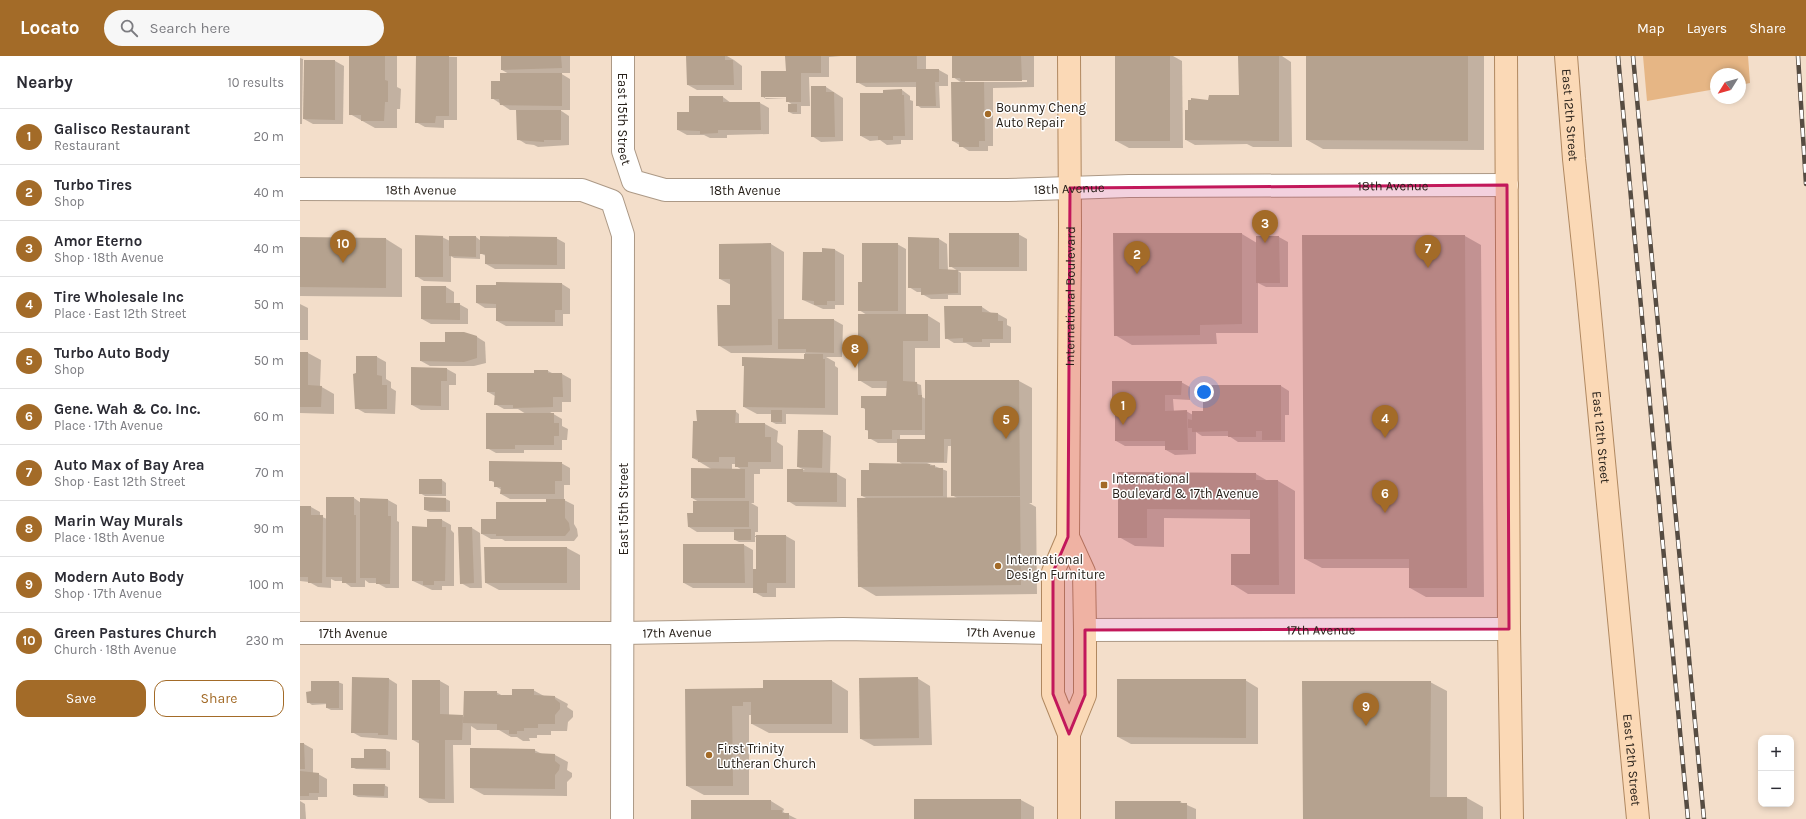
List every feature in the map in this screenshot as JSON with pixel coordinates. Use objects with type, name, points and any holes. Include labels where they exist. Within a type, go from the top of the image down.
[{"type":"main road","name":"International Boulevard","points":[[1069,56],[1070,188],[1068,537],[1053,572],[1053,694],[1069,734],[1069,819]]},
{"type":"main road","points":[[1506,56],[1509,629],[1512,819]]},
{"type":"main road","name":"East 12th Street","points":[[1566,56],[1574,159],[1588,290],[1638,819]]},
{"type":"main road","name":"International Boulevard","points":[[1068,537],[1084,572],[1085,630],[1085,695],[1069,734]]},
{"type":"street","name":"East 15th Street","points":[[623,56],[623,151],[633,181]]},
{"type":"street","name":"18th Avenue","points":[[633,181],[665,190],[1007,190],[1129,186],[1507,185]]},
{"type":"street","name":"18th Avenue","points":[[300,189],[582,190],[612,201]]},
{"type":"street","name":"East 15th Street","points":[[612,201],[623,235],[622,819]]},
{"type":"street","name":"17th Avenue","points":[[300,634],[623,633],[843,629],[1053,633]]},
{"type":"street","name":"17th Avenue","points":[[1085,630],[1509,629]]},
{"type":"highlighted area","points":[[1507,185],[1509,629],[1085,630],[1085,695],[1069,734],[1053,694],[1053,572],[1068,537],[1070,188]]},
{"type":"shaded area","points":[[1643,56],[1748,56],[1750,83],[1746,84],[1746,68],[1710,68],[1710,90],[1647,101]]},
{"type":"building","points":[[349,56],[385,56],[385,80],[388,81],[388,102],[385,102],[384,121],[361,121],[361,115],[349,115]]},
{"type":"building","points":[[416,56],[449,56],[449,116],[436,116],[435,123],[415,123]]},
{"type":"building","points":[[501,56],[561,56],[562,68],[501,70]]},
{"type":"building","points":[[686,56],[725,56],[725,60],[733,60],[734,85],[687,85]]},
{"type":"building","points":[[785,56],[821,56],[821,73],[801,73],[801,102],[786,102],[786,97],[761,97],[761,71],[786,71]]},
{"type":"building","points":[[856,56],[917,56],[917,69],[939,69],[939,82],[935,82],[936,106],[916,106],[916,82],[856,83]]},
{"type":"building","points":[[952,56],[1021,56],[1022,81],[961,81],[960,78],[952,78]]},
{"type":"building","points":[[1115,56],[1170,56],[1170,141],[1115,141]]},
{"type":"building","points":[[1238,56],[1279,56],[1279,141],[1185,140],[1185,110],[1188,110],[1188,100],[1191,100],[1191,98],[1208,100],[1209,95],[1239,95]]},
{"type":"building","points":[[1306,56],[1468,56],[1468,141],[1306,140]]},
{"type":"building","points":[[304,60],[335,60],[335,120],[303,119]]},
{"type":"building","points":[[500,73],[562,73],[562,106],[500,105],[499,99],[491,99],[491,81],[500,81]]},
{"type":"building","points":[[951,82],[984,82],[985,141],[979,141],[979,147],[959,147],[959,142],[952,141]]},
{"type":"building","points":[[811,86],[826,86],[826,92],[834,92],[835,137],[811,137]]},
{"type":"building","points":[[902,89],[902,95],[904,95],[905,136],[893,136],[893,140],[878,140],[878,136],[860,136],[860,93],[883,93],[883,90]]},
{"type":"building","points":[[689,96],[723,96],[723,102],[760,102],[761,130],[718,130],[718,133],[700,134],[700,131],[677,130],[677,112],[689,112]]},
{"type":"building","points":[[788,104],[797,104],[797,112],[788,112]]},
{"type":"building","points":[[516,110],[561,110],[561,140],[544,140],[544,142],[517,140]]},
{"type":"building","points":[[949,233],[1019,233],[1019,267],[949,267]]},
{"type":"building","points":[[1113,233],[1242,233],[1242,324],[1200,325],[1200,335],[1114,336]]},
{"type":"building","points":[[415,235],[443,236],[443,277],[415,277]]},
{"type":"building","points":[[1302,235],[1465,235],[1467,588],[1409,588],[1409,559],[1304,559]]},
{"type":"building","points":[[449,236],[476,236],[476,257],[449,256]]},
{"type":"building","points":[[480,236],[557,237],[557,265],[485,264],[485,254],[480,254]]},
{"type":"building","points":[[1256,236],[1279,236],[1280,283],[1256,283]]},
{"type":"building","points":[[300,237],[386,238],[386,288],[300,287]]},
{"type":"building","points":[[908,237],[939,238],[939,269],[958,270],[958,293],[921,295],[921,288],[908,288]]},
{"type":"building","points":[[771,243],[772,345],[718,346],[717,305],[730,305],[730,279],[719,279],[719,244]]},
{"type":"building","points":[[862,243],[898,243],[898,311],[858,311],[858,282],[862,282]]},
{"type":"building","points":[[822,248],[835,249],[835,301],[827,301],[827,305],[814,305],[814,301],[802,300],[803,252],[822,252]]},
{"type":"building","points":[[496,282],[562,283],[562,310],[555,310],[555,322],[496,321],[496,304],[476,303],[476,285],[496,285]]},
{"type":"building","points":[[421,286],[446,286],[446,303],[460,303],[460,320],[421,319]]},
{"type":"building","points":[[944,306],[982,306],[982,312],[998,313],[998,321],[1003,321],[1003,339],[982,339],[982,342],[963,342],[963,338],[945,339]]},
{"type":"building","points":[[858,314],[928,314],[928,341],[903,341],[903,381],[917,382],[918,395],[922,395],[922,430],[892,430],[892,439],[868,439],[868,430],[865,430],[865,408],[861,408],[861,396],[886,396],[887,381],[858,381]]},
{"type":"building","points":[[778,319],[834,319],[834,353],[806,352],[806,349],[778,349]]},
{"type":"building","points":[[445,332],[464,332],[477,336],[477,358],[464,362],[420,361],[420,342],[445,342]]},
{"type":"building","points":[[300,352],[308,352],[308,385],[322,386],[321,407],[300,407]]},
{"type":"building","points":[[804,354],[823,354],[823,359],[825,359],[825,408],[743,407],[744,366],[742,366],[742,357],[804,359]]},
{"type":"building","points":[[356,356],[377,356],[377,375],[382,376],[382,385],[387,385],[387,409],[355,409],[353,374],[356,373]]},
{"type":"building","points":[[411,367],[447,368],[447,381],[441,381],[441,406],[411,405]]},
{"type":"building","points":[[534,370],[548,370],[548,373],[562,373],[563,397],[553,397],[553,407],[513,408],[513,405],[494,405],[495,392],[487,392],[487,373],[534,373]]},
{"type":"building","points":[[925,380],[1019,380],[1020,496],[951,496],[951,439],[944,439],[944,462],[897,462],[897,439],[925,439]]},
{"type":"building","points":[[1112,381],[1182,381],[1181,395],[1165,395],[1165,411],[1187,410],[1188,450],[1165,450],[1165,441],[1115,441],[1115,411],[1112,411]]},
{"type":"building","points":[[1203,385],[1281,385],[1281,440],[1262,440],[1262,431],[1256,431],[1256,437],[1228,437],[1228,431],[1192,432],[1192,428],[1188,428],[1188,419],[1192,420],[1192,411],[1203,411]]},
{"type":"building","points":[[696,410],[736,410],[735,423],[765,423],[765,437],[771,437],[771,462],[748,462],[748,467],[735,467],[735,457],[719,457],[719,462],[698,462],[698,459],[692,458],[693,421],[697,421]]},
{"type":"building","points":[[771,410],[782,410],[782,422],[771,422]]},
{"type":"building","points":[[486,413],[554,413],[554,423],[559,423],[559,436],[554,436],[554,445],[515,445],[515,449],[486,449]]},
{"type":"building","points":[[798,430],[823,430],[822,468],[797,467]]},
{"type":"building","points":[[489,461],[562,462],[562,481],[555,481],[555,494],[500,494],[501,487],[494,487],[494,481],[489,481]]},
{"type":"building","points":[[869,463],[930,464],[930,466],[935,465],[935,468],[943,468],[943,496],[861,496],[861,470],[869,470]]},
{"type":"building","points":[[691,468],[745,469],[745,498],[691,498]]},
{"type":"building","points":[[787,469],[803,469],[803,472],[837,473],[837,502],[787,502]]},
{"type":"building","points":[[1118,472],[1256,473],[1256,480],[1278,480],[1279,585],[1231,585],[1231,554],[1250,554],[1250,510],[1147,509],[1147,538],[1118,538]]},
{"type":"building","points":[[419,479],[442,479],[442,494],[419,494]]},
{"type":"building","points":[[326,497],[354,497],[354,515],[356,515],[356,583],[342,583],[342,577],[326,577]]},
{"type":"building","points":[[424,497],[446,498],[446,511],[424,510]]},
{"type":"building","points":[[1020,497],[1021,585],[858,587],[857,498]]},
{"type":"building","points":[[360,498],[388,499],[388,516],[391,516],[390,584],[376,584],[376,578],[360,578]]},
{"type":"building","points":[[546,499],[565,499],[565,518],[569,523],[570,530],[565,536],[496,536],[496,534],[481,534],[481,519],[496,519],[496,502],[546,502]]},
{"type":"building","points":[[693,501],[749,501],[749,527],[688,527],[687,513],[693,513]]},
{"type":"building","points":[[300,506],[311,506],[311,515],[323,515],[322,583],[308,583],[308,577],[300,577]]},
{"type":"building","points":[[427,519],[442,519],[442,527],[446,527],[445,581],[434,581],[434,585],[423,585],[423,581],[412,581],[412,526],[427,527]]},
{"type":"building","points":[[458,527],[472,527],[474,583],[460,584]]},
{"type":"building","points":[[734,529],[751,529],[751,540],[734,540]]},
{"type":"building","points":[[756,535],[786,535],[786,583],[767,583],[767,593],[753,593],[753,569],[756,569]]},
{"type":"building","points":[[683,544],[744,544],[745,583],[683,583]]},
{"type":"building","points":[[484,547],[567,547],[567,583],[485,583]]},
{"type":"building","points":[[352,677],[389,678],[388,735],[378,735],[378,733],[351,733]]},
{"type":"building","points":[[918,677],[919,738],[860,739],[859,678]]},
{"type":"building","points":[[1117,679],[1246,679],[1246,738],[1117,737]]},
{"type":"building","points":[[412,680],[440,680],[440,714],[463,715],[462,740],[445,740],[445,799],[419,798],[419,740],[412,740]]},
{"type":"building","name":"First Trinity Lutheran Church","points":[[763,680],[832,680],[832,724],[751,724],[751,702],[743,702],[743,706],[732,706],[733,786],[686,786],[685,689],[763,688]]},
{"type":"building","points":[[311,681],[339,681],[339,708],[326,708],[326,703],[307,703],[306,692],[311,691]]},
{"type":"building","points":[[1302,681],[1431,681],[1430,797],[1467,797],[1467,819],[1303,819]]},
{"type":"building","points":[[512,689],[534,689],[534,695],[555,696],[555,699],[560,703],[560,709],[555,715],[555,724],[538,724],[538,728],[524,728],[524,731],[517,731],[517,734],[509,734],[509,730],[497,730],[497,724],[463,723],[464,691],[497,691],[497,695],[512,695]]},
{"type":"building","points":[[300,743],[304,743],[305,769],[300,769]]},
{"type":"building","points":[[470,748],[535,749],[535,753],[555,754],[555,761],[560,765],[559,770],[555,775],[555,789],[470,788]]},
{"type":"building","points":[[364,749],[386,749],[386,768],[351,768],[351,758],[364,758]]},
{"type":"building","points":[[300,771],[319,773],[319,793],[309,793],[309,796],[300,796]]},
{"type":"building","points":[[353,784],[385,784],[384,796],[353,795]]},
{"type":"building","points":[[914,799],[1021,799],[1021,819],[914,819]]},
{"type":"building","points":[[691,800],[771,800],[771,810],[782,810],[782,813],[789,813],[789,819],[691,819]]},
{"type":"building","points":[[1115,801],[1181,801],[1180,803],[1187,803],[1187,819],[1115,819]]},
{"type":"railway","points":[[1618,56],[1688,819]]},
{"type":"railway","points":[[1633,56],[1704,819]]},
{"type":"railway","points":[[1798,56],[1806,184]]},
{"type":"place","name":"Bounmy Cheng Auto Repair","points":[[988,114]]},
{"type":"place","name":"Amor Eterno","points":[[1265,243]]},
{"type":"place","name":"Green Pastures Church","points":[[343,263]]},
{"type":"place","name":"Auto Max of Bay Area","points":[[1428,268]]},
{"type":"place","name":"Turbo Tires","points":[[1137,274]]},
{"type":"place","name":"Marin Way Murals","points":[[855,368]]},
{"type":"place","name":"Galisco Restaurant","points":[[1123,425]]},
{"type":"place","name":"Tire Wholesale Inc","points":[[1385,438]]},
{"type":"place","name":"Turbo Auto Body","points":[[1006,439]]},
{"type":"place","name":"International Boulevard & 17th Avenue","points":[[1104,485]]},
{"type":"place","name":"Gene. Wah & Co. Inc.","points":[[1385,513]]},
{"type":"place","name":"International Design Furniture","points":[[998,566]]},
{"type":"place","name":"Modern Auto Body","points":[[1366,726]]},
{"type":"place","name":"First Trinity Lutheran Church","points":[[709,755]]}]
